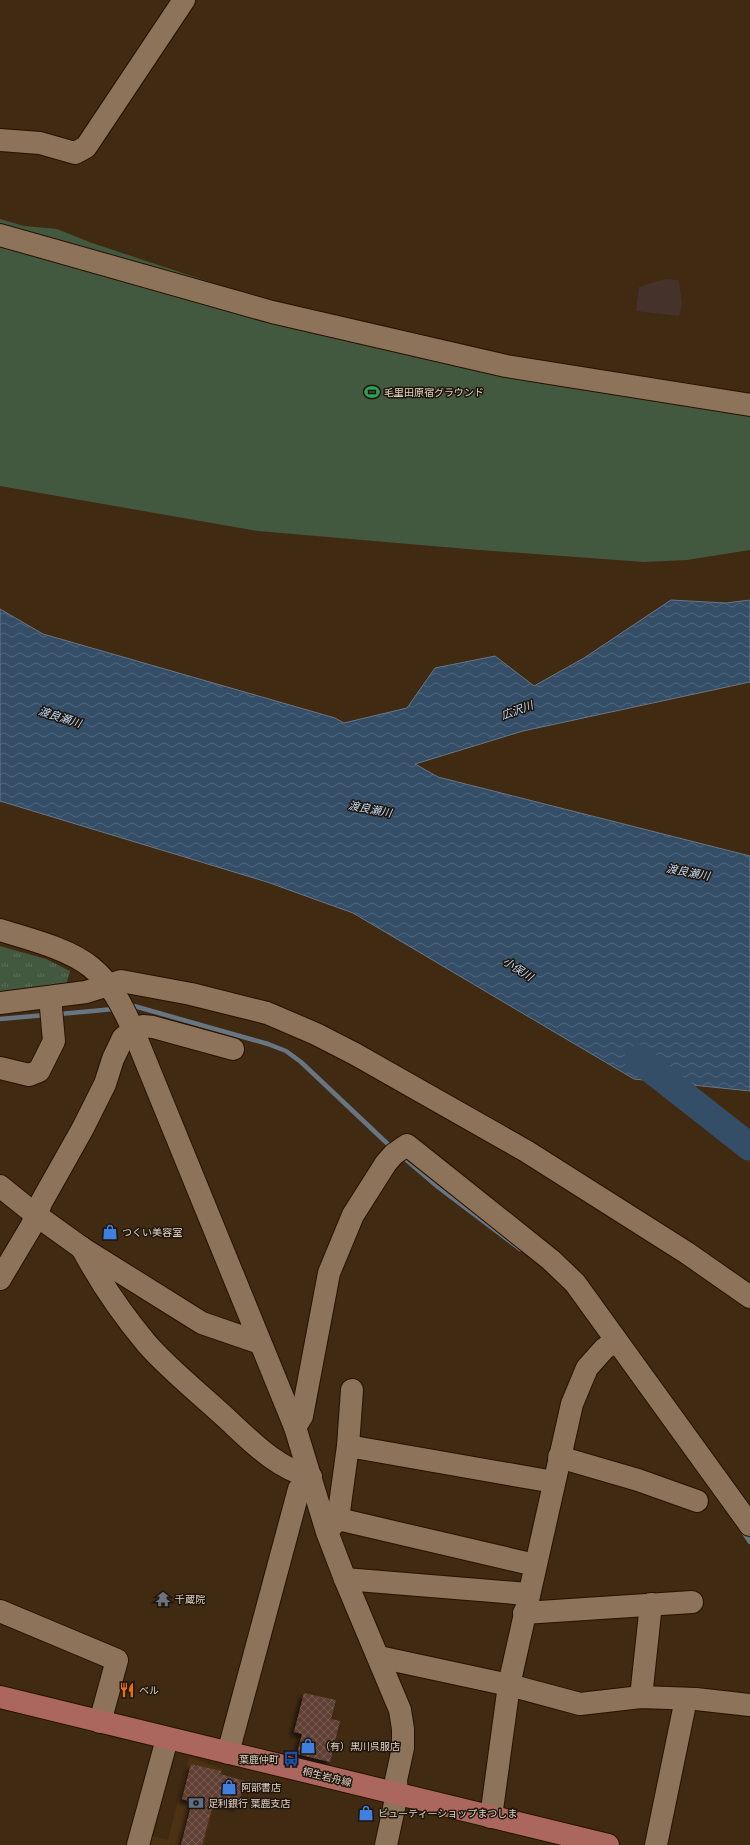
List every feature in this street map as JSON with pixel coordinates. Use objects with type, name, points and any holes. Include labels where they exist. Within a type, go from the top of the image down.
[{"type":"main road","name":"桐生岩舟線","points":[[0,1697],[602,1844]]},
{"type":"street","points":[[0,140],[40,143],[75,153],[86,147],[184,0]]},
{"type":"street","points":[[0,235],[272,312],[506,366],[750,406]]},
{"type":"street","points":[[0,930],[61,951],[90,966],[108,984],[126,1012],[295,1427],[311,1477],[332,1526],[345,1579],[400,1710],[403,1729],[403,1748],[396,1780],[397,1794],[386,1845]]},
{"type":"street","points":[[0,1002],[86,992],[121,981],[232,1003],[267,1013],[316,1034],[434,1097],[526,1151],[687,1253],[750,1297]]},
{"type":"street","points":[[0,1068],[29,1075],[39,1072],[54,1041],[50,997]]},
{"type":"street","points":[[0,1279],[89,1116],[123,1038],[133,1030],[143,1026],[153,1027],[233,1050]]},
{"type":"street","points":[[295,1427],[302,1416],[329,1273],[353,1215],[386,1163],[394,1154],[406,1145],[551,1260],[575,1283],[611,1344],[750,1525]]},
{"type":"street","points":[[0,1186],[36,1215],[82,1248],[202,1323],[260,1343]]},
{"type":"street","points":[[82,1248],[98,1278],[148,1344],[255,1444],[280,1464],[297,1474],[311,1477]]},
{"type":"street","points":[[491,1817],[509,1685],[572,1404],[587,1368],[611,1344]]},
{"type":"street","points":[[332,1526],[348,1446],[352,1390]]},
{"type":"street","points":[[348,1446],[554,1482]]},
{"type":"street","points":[[560,1458],[638,1480],[697,1501]]},
{"type":"street","points":[[228,1753],[299,1489],[311,1477]]},
{"type":"street","points":[[332,1526],[535,1565]]},
{"type":"street","points":[[345,1579],[526,1604],[652,1604],[692,1602]]},
{"type":"street","points":[[641,1697],[652,1604]]},
{"type":"street","points":[[0,1611],[117,1660],[100,1722]]},
{"type":"street","points":[[379,1658],[509,1685],[580,1704],[641,1697],[686,1698],[750,1705]]},
{"type":"street","points":[[656,1845],[686,1698]]},
{"type":"street","points":[[138,1845],[168,1739]]},
{"type":"shaded area","points":[[665,279],[679,280],[682,305],[679,316],[636,311],[639,287]]},
{"type":"shaded area","name":"足利銀行 葉鹿支店","points":[[189,1757],[223,1769],[204,1845],[148,1845],[151,1836],[168,1840]]},
{"type":"green space","name":"毛里田原宿グラウンド","points":[[0,219],[24,226],[57,229],[92,243],[252,296],[331,316],[565,368],[689,383],[750,394],[750,550],[687,560],[644,562],[467,549],[258,531],[0,486]]},
{"type":"green space","points":[[0,946],[46,959],[70,971],[67,982],[59,990],[0,996]]},
{"type":"water","points":[[671,600],[726,603],[750,600],[750,682],[523,731],[415,764],[438,777],[750,856],[750,1091],[634,1079],[353,913],[267,882],[0,801],[0,609],[43,634],[335,718],[344,723],[407,708],[435,668],[495,656],[534,686],[584,658]]},
{"type":"building","points":[[304,1693],[336,1700],[331,1719],[340,1721],[330,1762],[297,1754],[302,1734],[294,1732]]},
{"type":"building","name":"足利銀行 葉鹿支店","points":[[191,1764],[221,1771],[220,1774],[245,1781],[238,1807],[214,1800],[202,1845],[181,1845],[192,1802],[182,1799]]},
{"type":"waterway","points":[[134,1006],[268,1044],[286,1051],[301,1062],[392,1148]]},
{"type":"waterway","points":[[60,1014],[114,1009]]},
{"type":"waterway","points":[[0,1019],[46,1015]]},
{"type":"waterway","name":"小俣川","points":[[638,1059],[750,1147]]},
{"type":"waterway","points":[[403,1157],[438,1187],[520,1249]]},
{"type":"waterway","points":[[742,1530],[750,1542]]},
{"type":"place","name":"毛里田原宿グラウンド","points":[[372,392]]},
{"type":"place","name":"つくい美容室","points":[[110,1232]]},
{"type":"place","name":"千蔵院","points":[[163,1599]]},
{"type":"place","name":"ベル","points":[[127,1690]]},
{"type":"place","name":"（有）黒川呉服店","points":[[308,1746]]},
{"type":"place","name":"葉鹿仲町","points":[[291,1759]]},
{"type":"place","name":"阿部書店","points":[[229,1787]]},
{"type":"place","name":"足利銀行 葉鹿支店","points":[[196,1803]]},
{"type":"place","name":"ビューティーショップまつしま","points":[[366,1813]]},
{"type":"water label","name":"広沢川","points":[[517,710]]},
{"type":"water label","name":"渡良瀬川","points":[[60,717]]},
{"type":"water label","name":"渡良瀬川","points":[[370,809]]},
{"type":"water label","name":"渡良瀬川","points":[[688,872]]}]
